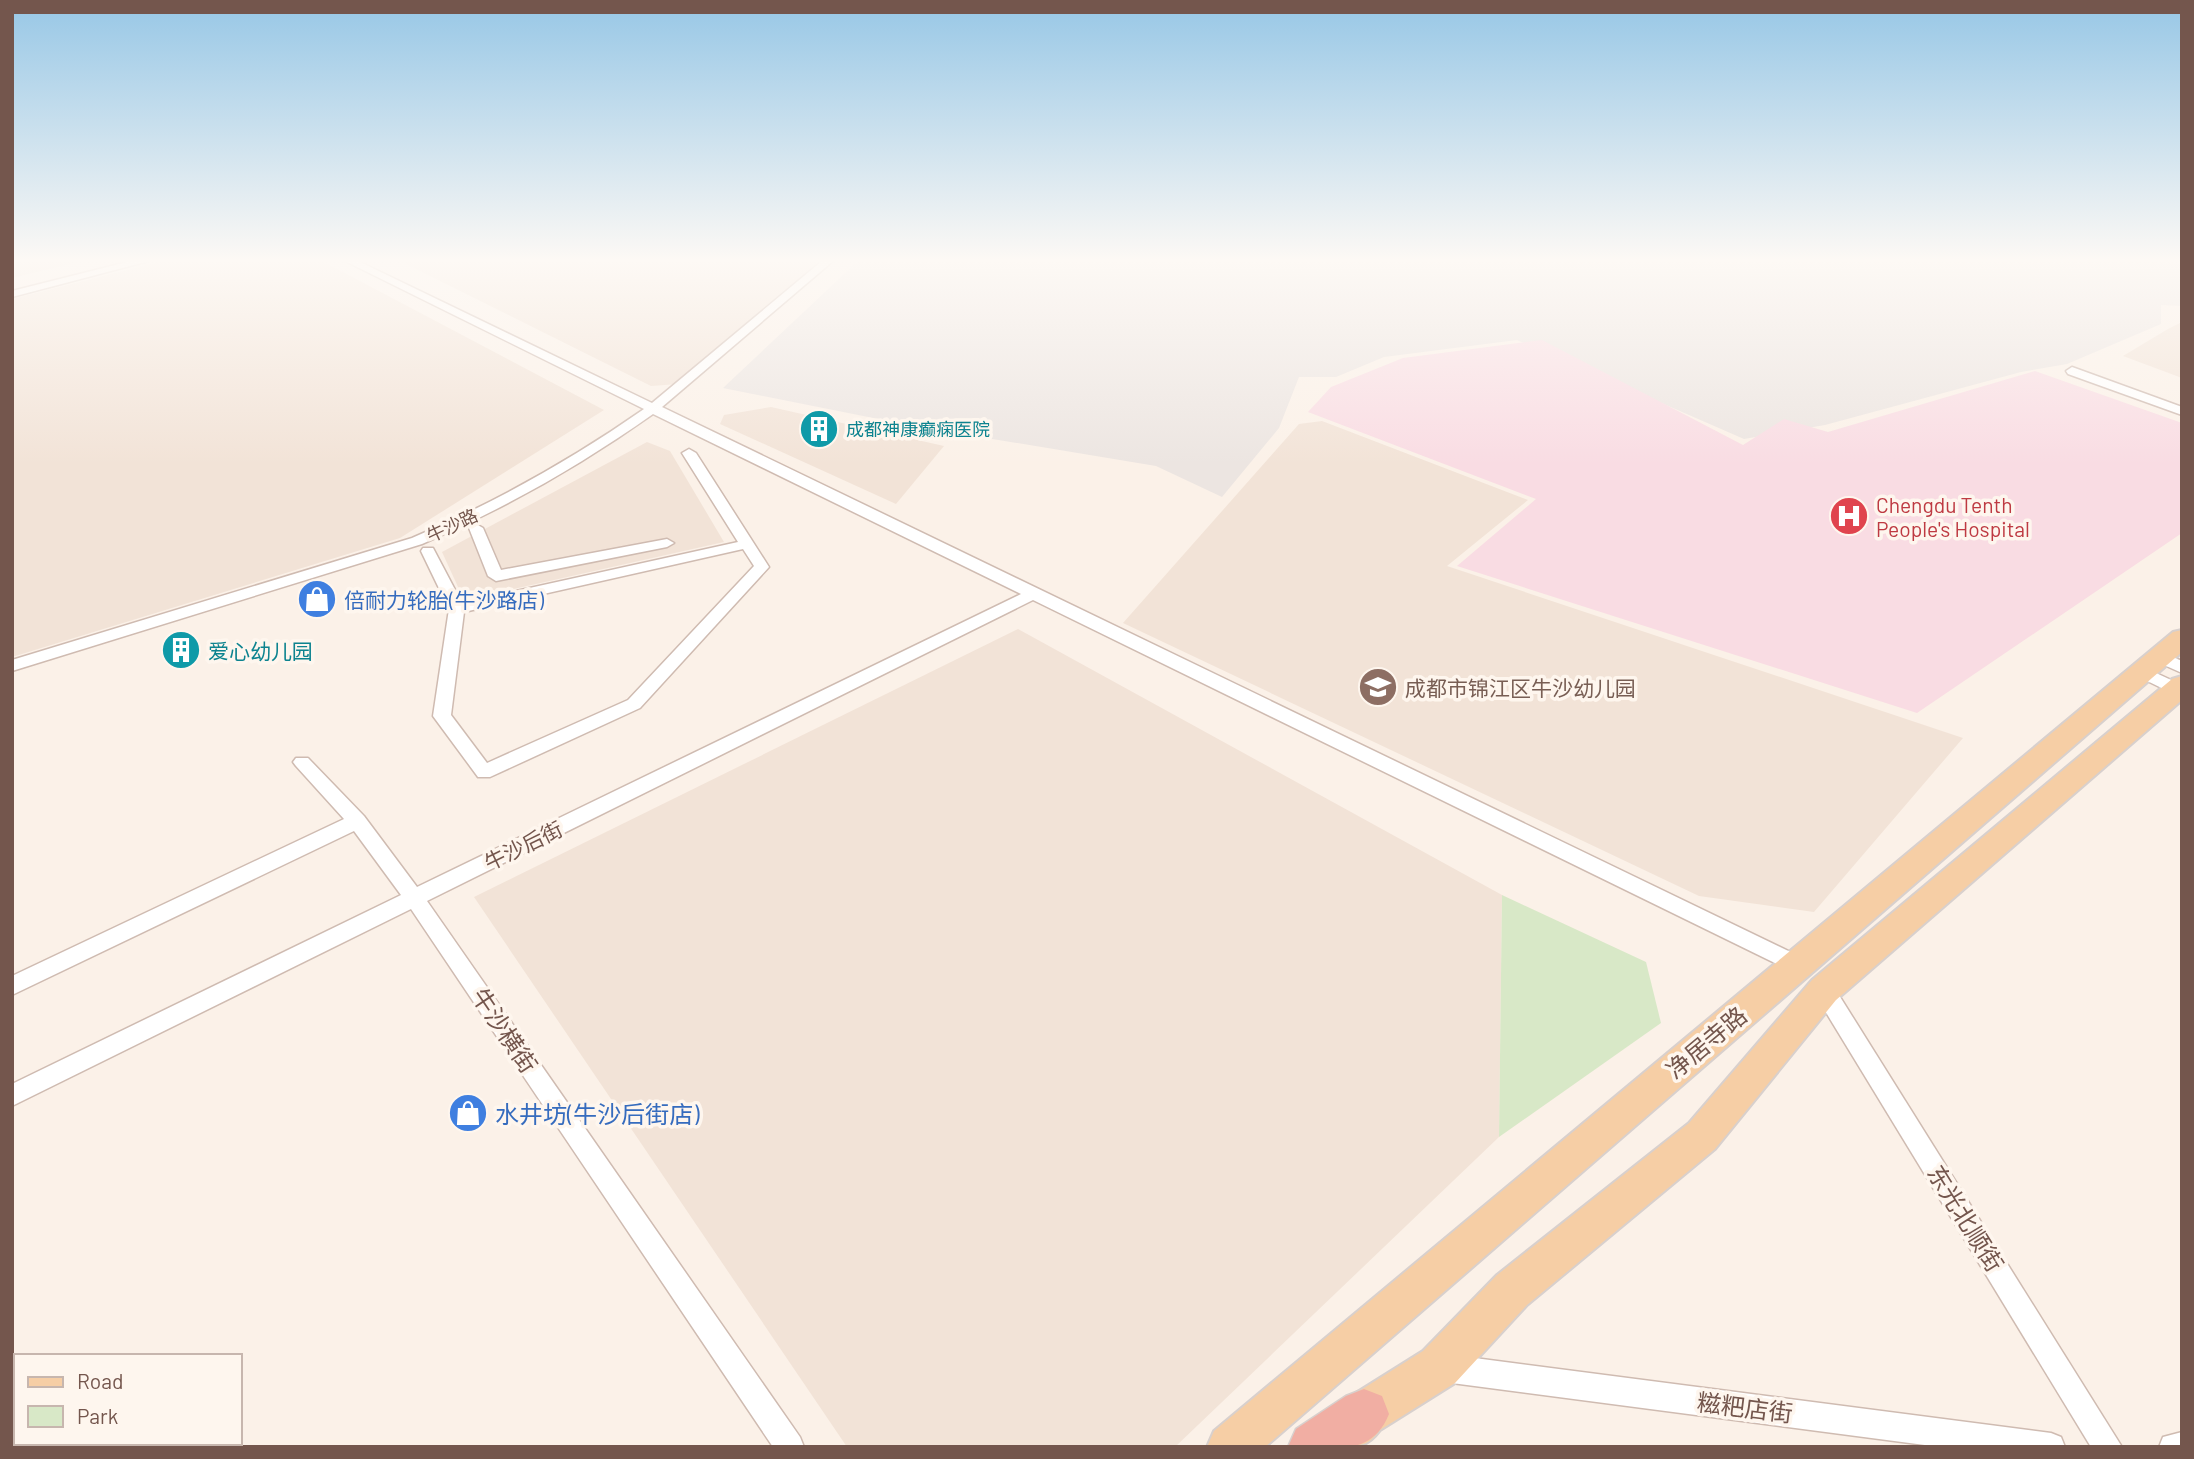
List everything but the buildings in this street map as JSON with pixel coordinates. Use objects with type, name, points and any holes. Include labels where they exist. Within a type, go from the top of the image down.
[{"type":"highway","points":[[1314,1447],[1352,1430]]},
{"type":"main road","name":"净居寺路","points":[[1230,1447],[1486,1227],[1798,965],[2172,672]]},
{"type":"main road","name":"净居寺路","points":[[1352,1430],[1439,1367],[1512,1290],[1702,1136],[1824,990],[2172,672]]},
{"type":"street","points":[[489,329],[1798,965]]},
{"type":"street","name":"牛沙路","points":[[12,666],[417,541],[468,519],[592,451],[652,409],[747,329]]},
{"type":"street","points":[[2072,371],[2182,411]]},
{"type":"street","points":[[428,551],[457,609],[442,716],[484,772],[634,704],[762,567],[689,453]]},
{"type":"street","points":[[475,528],[496,576],[667,543]]},
{"type":"street","points":[[457,609],[747,544]]},
{"type":"street","name":"牛沙后街","points":[[12,1096],[1032,594]]},
{"type":"street","name":"牛沙横街","points":[[302,762],[357,821],[414,898],[790,1447]]},
{"type":"street","points":[[12,986],[357,821]]},
{"type":"street","name":"东光北顺街","points":[[1824,990],[2108,1447]]},
{"type":"street","name":"糍粑店街","points":[[1439,1367],[2051,1447]]},
{"type":"street","points":[[2173,1447],[2182,1446]]},
{"type":"shaded area","points":[[12,329],[451,329],[604,410],[400,538],[12,657]]},
{"type":"shaded area","points":[[537,329],[741,329],[678,384],[651,386]]},
{"type":"shaded area","points":[[786,329],[2149,329],[2067,364],[2021,372],[1825,425],[1744,439],[1517,340],[1384,357],[1336,377],[1299,377],[1279,428],[1222,497],[1156,466],[908,425],[723,388]]},
{"type":"shaded area","points":[[2168,329],[2182,329],[2182,378],[2123,356]]},
{"type":"shaded area","name":"Chengdu Tenth People's Hospital","points":[[1542,340],[1743,445],[1784,419],[1828,432],[2035,371],[2182,423],[2182,533],[1917,713],[1457,566],[1536,499],[1308,412],[1331,387],[1403,358]]},
{"type":"shaded area","points":[[771,407],[944,446],[896,504],[720,424],[724,415]]},
{"type":"shaded area","points":[[1322,421],[1528,500],[1447,566],[1963,738],[1814,912],[1699,896],[1123,623],[1299,424]]},
{"type":"shaded area","points":[[647,442],[670,451],[724,542],[464,600],[442,552]]},
{"type":"shaded area","points":[[1018,629],[1502,895],[1499,1137],[1175,1447],[847,1447],[474,897]]},
{"type":"green space","points":[[1502,895],[1646,962],[1661,1023],[1499,1137]]},
{"type":"place","name":"成都神康癫痫医院","points":[[819,429]]},
{"type":"place","name":"Chengdu Tenth People's Hospital","points":[[1849,516]]},
{"type":"place","name":"倍耐力轮胎(牛沙路店)","points":[[317,599]]},
{"type":"place","name":"爱心幼儿园","points":[[181,650]]},
{"type":"place","name":"成都市锦江区牛沙幼儿园","points":[[1378,687]]},
{"type":"place","name":"水井坊(牛沙后街店)","points":[[468,1113]]}]
